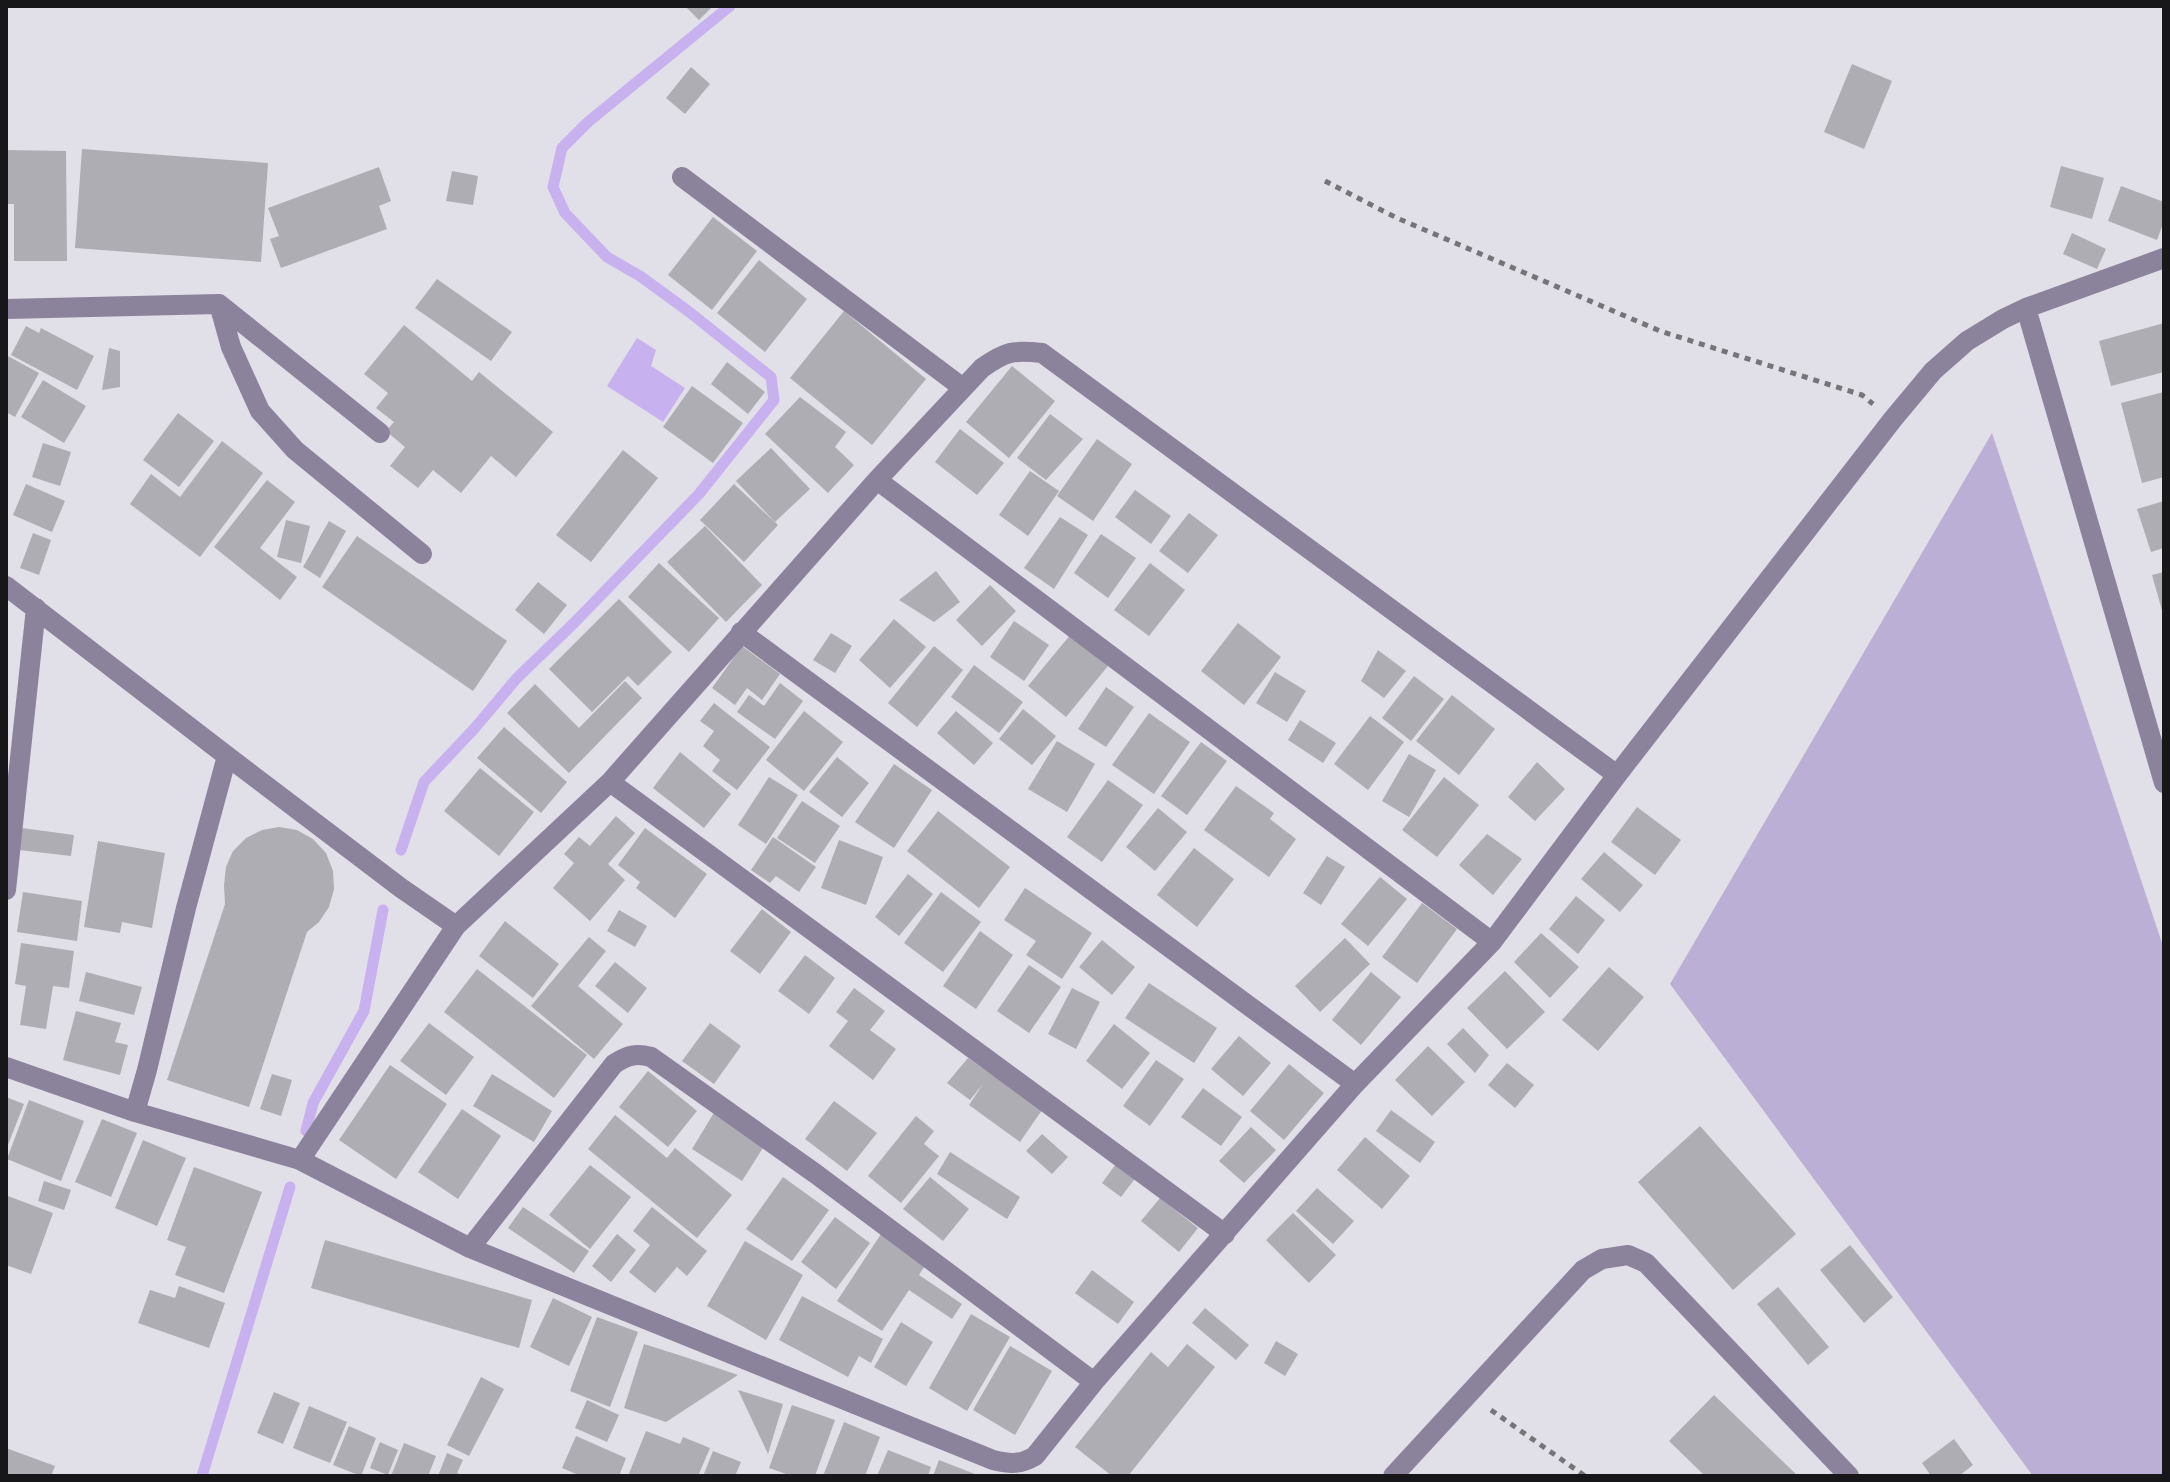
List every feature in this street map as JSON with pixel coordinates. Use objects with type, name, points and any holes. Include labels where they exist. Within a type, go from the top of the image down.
[{"type":"street","points":[[682,177],[963,388]]},
{"type":"street","points":[[6,1067],[135,1112],[300,1160],[470,1248],[964,1448],[1010,1464],[1025,1462],[1035,1456],[1094,1382],[1355,1084],[1492,942],[1617,775],[1933,371],[1967,341],[2003,319],[2164,258]]},
{"type":"street","points":[[219,304],[231,347],[260,411],[295,450],[422,554]]},
{"type":"street","points":[[6,309],[219,304],[380,433]]},
{"type":"street","points":[[2026,308],[2164,783]]},
{"type":"street","points":[[300,1160],[456,926],[610,782],[877,480],[982,368],[1001,354],[1021,351],[1042,353],[1617,775]]},
{"type":"street","points":[[877,480],[1492,942]]},
{"type":"street","points":[[6,586],[401,888],[456,926]]},
{"type":"street","points":[[6,890],[36,608]]},
{"type":"street","points":[[741,632],[1355,1084]]},
{"type":"street","points":[[135,1112],[227,756]]},
{"type":"street","points":[[610,782],[1225,1234]]},
{"type":"street","points":[[470,1248],[614,1064],[638,1053],[651,1057],[816,1174],[1094,1382]]},
{"type":"street","points":[[1393,1476],[1583,1270],[1602,1259],[1628,1255],[1646,1263],[1849,1476]]},
{"type":"path","points":[[1325,181],[1410,224],[1660,331],[1862,395],[1893,419]]},
{"type":"path","points":[[1468,1393],[1585,1476]]},
{"type":"shaded area","points":[[637,338],[656,350],[651,366],[685,388],[663,422],[607,386]]},
{"type":"shaded area","points":[[1992,433],[2164,949],[2164,1476],[2033,1476],[1670,984]]},
{"type":"building","points":[[685,6],[713,6],[699,20]]},
{"type":"building","points":[[1852,64],[1892,81],[1864,149],[1824,132]]},
{"type":"building","points":[[691,67],[710,84],[685,114],[666,98]]},
{"type":"building","points":[[82,149],[268,163],[261,262],[75,248]]},
{"type":"building","points":[[6,150],[66,151],[67,261],[14,261],[14,204],[6,204]]},
{"type":"building","points":[[2061,166],[2104,178],[2092,219],[2050,207]]},
{"type":"building","points":[[379,167],[391,201],[379,206],[387,229],[281,268],[270,239],[279,236],[268,208]]},
{"type":"building","points":[[452,171],[478,176],[473,205],[446,201]]},
{"type":"building","points":[[2121,186],[2164,202],[2164,221],[2157,240],[2108,221]]},
{"type":"building","points":[[713,217],[757,251],[712,310],[668,275]]},
{"type":"building","points":[[2072,233],[2106,249],[2097,269],[2063,254]]},
{"type":"building","points":[[759,260],[807,299],[765,352],[717,313]]},
{"type":"building","points":[[437,279],[512,332],[491,361],[415,308]]},
{"type":"building","points":[[844,311],[926,379],[872,445],[790,378]]},
{"type":"building","points":[[2164,323],[2164,372],[2111,386],[2099,341]]},
{"type":"building","points":[[404,325],[472,381],[479,372],[553,432],[516,477],[491,456],[461,493],[433,470],[418,488],[390,466],[405,447],[386,431],[394,422],[376,408],[388,393],[364,374]]},
{"type":"building","points":[[26,326],[39,333],[41,328],[94,356],[77,390],[11,355]]},
{"type":"building","points":[[109,348],[120,351],[120,387],[102,390]]},
{"type":"building","points":[[6,355],[39,373],[15,417],[6,412]]},
{"type":"building","points":[[727,362],[765,392],[748,414],[711,384]]},
{"type":"building","points":[[1012,366],[1055,401],[1009,458],[966,422]]},
{"type":"building","points":[[43,380],[86,406],[64,443],[21,417]]},
{"type":"building","points":[[692,386],[743,423],[713,463],[663,427]]},
{"type":"building","points":[[2164,392],[2164,477],[2142,483],[2121,403]]},
{"type":"building","points":[[800,397],[846,432],[835,447],[854,465],[828,493],[765,434]]},
{"type":"building","points":[[178,413],[214,441],[179,487],[143,460]]},
{"type":"building","points":[[1050,414],[1083,439],[1046,480],[1017,458]]},
{"type":"building","points":[[960,429],[1004,463],[977,495],[935,462]]},
{"type":"building","points":[[1097,439],[1132,464],[1093,521],[1057,496]]},
{"type":"building","points":[[222,441],[263,473],[200,557],[130,504],[151,474],[180,497]]},
{"type":"building","points":[[43,443],[71,452],[60,486],[32,477]]},
{"type":"building","points":[[771,448],[810,489],[775,522],[736,481]]},
{"type":"building","points":[[623,450],[658,478],[591,562],[556,535]]},
{"type":"building","points":[[1030,471],[1059,491],[1028,536],[999,515]]},
{"type":"building","points":[[267,480],[295,502],[260,548],[297,577],[280,600],[214,547]]},
{"type":"building","points":[[26,484],[65,501],[52,532],[13,515]]},
{"type":"building","points":[[734,484],[778,525],[744,562],[700,520]]},
{"type":"building","points":[[1135,490],[1171,516],[1151,544],[1115,517]]},
{"type":"building","points":[[2164,501],[2164,548],[2151,552],[2137,509]]},
{"type":"building","points":[[1189,513],[1218,535],[1188,573],[1159,551]]},
{"type":"building","points":[[1060,517],[1088,535],[1054,589],[1024,568]]},
{"type":"building","points":[[286,520],[310,526],[301,563],[277,557]]},
{"type":"building","points":[[329,521],[346,531],[320,578],[303,567]]},
{"type":"building","points":[[705,526],[762,585],[726,622],[667,562]]},
{"type":"building","points":[[33,533],[51,540],[39,575],[20,568]]},
{"type":"building","points":[[1101,534],[1136,558],[1108,598],[1074,573]]},
{"type":"building","points":[[357,536],[507,641],[473,691],[322,587]]},
{"type":"building","points":[[659,563],[719,618],[689,652],[628,597]]},
{"type":"building","points":[[1150,563],[1185,590],[1149,636],[1114,610]]},
{"type":"building","points":[[936,571],[960,602],[934,622],[899,600]]},
{"type":"building","points":[[2164,572],[2164,614],[2163,614],[2152,575]]},
{"type":"building","points":[[538,582],[567,605],[544,634],[515,610]]},
{"type":"building","points":[[990,585],[1016,611],[982,646],[956,620]]},
{"type":"building","points":[[619,599],[672,652],[638,686],[628,676],[592,712],[549,669]]},
{"type":"building","points":[[894,619],[926,647],[890,688],[859,660]]},
{"type":"building","points":[[1014,621],[1049,645],[1024,681],[990,657]]},
{"type":"building","points":[[1238,623],[1281,657],[1244,705],[1201,671]]},
{"type":"building","points":[[831,633],[852,646],[835,673],[813,660]]},
{"type":"building","points":[[1071,634],[1108,666],[1066,717],[1028,686]]},
{"type":"building","points":[[742,646],[780,674],[762,700],[747,688],[735,705],[712,688]]},
{"type":"building","points":[[934,646],[963,670],[917,727],[888,703]]},
{"type":"building","points":[[1378,650],[1406,671],[1384,698],[1361,681]]},
{"type":"building","points":[[974,665],[1023,702],[999,733],[951,697]]},
{"type":"building","points":[[1275,672],[1306,691],[1287,722],[1256,703]]},
{"type":"building","points":[[1414,676],[1444,699],[1411,741],[1382,718]]},
{"type":"building","points":[[625,681],[642,698],[569,773],[507,713],[535,684],[579,728]]},
{"type":"building","points":[[780,683],[803,701],[775,739],[737,712],[749,695],[764,706]]},
{"type":"building","points":[[1106,687],[1134,707],[1106,747],[1078,729]]},
{"type":"building","points":[[1452,695],[1495,729],[1459,775],[1416,741]]},
{"type":"building","points":[[714,703],[770,747],[737,790],[712,771],[720,760],[703,746],[714,731],[700,721]]},
{"type":"building","points":[[1023,709],[1056,736],[1032,765],[999,739]]},
{"type":"building","points":[[804,711],[843,742],[804,791],[766,760]]},
{"type":"building","points":[[956,711],[993,743],[974,765],[937,733]]},
{"type":"building","points":[[1149,713],[1190,742],[1154,794],[1112,765]]},
{"type":"building","points":[[1370,716],[1404,742],[1368,790],[1334,764]]},
{"type":"building","points":[[1300,720],[1336,743],[1323,763],[1288,740]]},
{"type":"building","points":[[504,727],[567,782],[541,813],[477,758]]},
{"type":"building","points":[[1057,741],[1095,764],[1067,812],[1028,789]]},
{"type":"building","points":[[1201,742],[1227,761],[1187,815],[1161,796]]},
{"type":"building","points":[[680,752],[731,794],[704,828],[653,788]]},
{"type":"building","points":[[1409,754],[1436,770],[1409,817],[1382,801]]},
{"type":"building","points":[[837,757],[869,783],[842,817],[809,792]]},
{"type":"building","points":[[1537,762],[1565,789],[1535,821],[1508,797]]},
{"type":"building","points":[[894,764],[932,790],[894,848],[855,822]]},
{"type":"building","points":[[480,768],[534,812],[499,856],[444,811]]},
{"type":"building","points":[[769,777],[798,795],[766,844],[738,825]]},
{"type":"building","points":[[1444,777],[1479,805],[1437,857],[1402,830]]},
{"type":"building","points":[[1108,780],[1143,805],[1102,862],[1067,837]]},
{"type":"building","points":[[1236,786],[1274,813],[1270,819],[1296,839],[1269,877],[1204,830]]},
{"type":"building","points":[[802,801],[840,826],[815,863],[777,838]]},
{"type":"building","points":[[1637,807],[1681,840],[1655,875],[1611,842]]},
{"type":"building","points":[[1158,808],[1187,832],[1155,871],[1126,847]]},
{"type":"building","points":[[938,811],[1010,867],[979,908],[907,851]]},
{"type":"building","points":[[616,816],[635,833],[608,864],[625,880],[590,921],[553,888],[574,863],[564,854],[579,837],[590,846]]},
{"type":"building","points":[[279,827],[297,830],[313,839],[326,853],[333,871],[334,889],[329,907],[319,922],[307,932],[249,1107],[167,1080],[225,904],[226,867],[233,851],[246,838],[262,830]]},
{"type":"building","points":[[22,828],[74,835],[71,856],[19,850]]},
{"type":"building","points":[[645,828],[707,874],[675,918],[636,888],[640,882],[618,865]]},
{"type":"building","points":[[1487,834],[1522,859],[1493,895],[1459,865]]},
{"type":"building","points":[[773,837],[816,867],[799,892],[776,876],[770,883],[751,870]]},
{"type":"building","points":[[839,840],[883,857],[866,905],[821,888]]},
{"type":"building","points":[[98,841],[165,853],[152,928],[122,922],[120,933],[84,927]]},
{"type":"building","points":[[1194,848],[1234,879],[1197,927],[1157,895]]},
{"type":"building","points":[[1604,852],[1643,885],[1620,912],[1581,879]]},
{"type":"building","points":[[1327,856],[1345,867],[1321,905],[1303,893]]},
{"type":"building","points":[[908,874],[933,894],[899,936],[875,917]]},
{"type":"building","points":[[1380,877],[1407,899],[1368,946],[1341,924]]},
{"type":"building","points":[[1025,888],[1092,933],[1062,979],[1026,955],[1036,941],[1004,920]]},
{"type":"building","points":[[23,892],[82,901],[77,941],[17,932]]},
{"type":"building","points":[[941,892],[981,922],[943,972],[904,943]]},
{"type":"building","points":[[1576,896],[1605,920],[1578,954],[1549,929]]},
{"type":"building","points":[[1422,903],[1457,929],[1417,983],[1382,957]]},
{"type":"building","points":[[762,909],[791,932],[760,974],[730,951]]},
{"type":"building","points":[[619,910],[647,926],[635,947],[607,931]]},
{"type":"building","points":[[505,921],[559,964],[533,998],[479,956]]},
{"type":"building","points":[[980,931],[1013,955],[976,1009],[943,986]]},
{"type":"building","points":[[1541,933],[1579,967],[1550,998],[1514,962]]},
{"type":"building","points":[[589,937],[606,951],[578,986],[623,1024],[594,1059],[531,1006]]},
{"type":"building","points":[[1345,938],[1370,964],[1320,1012],[1295,986]]},
{"type":"building","points":[[1102,940],[1135,967],[1112,995],[1079,967]]},
{"type":"building","points":[[21,943],[74,951],[69,988],[53,986],[46,1029],[20,1025],[26,986],[15,984]]},
{"type":"building","points":[[805,955],[835,978],[809,1014],[778,991]]},
{"type":"building","points":[[615,962],[647,988],[628,1013],[595,986]]},
{"type":"building","points":[[1029,965],[1061,987],[1029,1033],[997,1011]]},
{"type":"building","points":[[1609,967],[1644,997],[1598,1051],[1562,1020]]},
{"type":"building","points":[[477,969],[587,1055],[554,1098],[444,1012]]},
{"type":"building","points":[[1505,971],[1545,1012],[1507,1049],[1467,1008]]},
{"type":"building","points":[[86,972],[142,987],[134,1015],[79,1001]]},
{"type":"building","points":[[1371,972],[1401,997],[1361,1045],[1332,1020]]},
{"type":"building","points":[[1149,983],[1217,1028],[1194,1063],[1125,1018]]},
{"type":"building","points":[[854,988],[885,1011],[870,1030],[896,1049],[873,1080],[829,1046],[848,1021],[836,1012]]},
{"type":"building","points":[[1072,988],[1100,1002],[1076,1049],[1048,1034]]},
{"type":"building","points":[[76,1011],[121,1023],[115,1042],[128,1045],[120,1075],[63,1060]]},
{"type":"building","points":[[429,1023],[474,1057],[446,1095],[400,1061]]},
{"type":"building","points":[[710,1023],[741,1046],[714,1084],[682,1061]]},
{"type":"building","points":[[1114,1024],[1150,1053],[1122,1089],[1086,1061]]},
{"type":"building","points":[[1463,1028],[1489,1055],[1475,1073],[1447,1044]]},
{"type":"building","points":[[1239,1036],[1271,1063],[1243,1096],[1211,1069]]},
{"type":"building","points":[[1428,1046],[1465,1082],[1432,1116],[1395,1080]]},
{"type":"building","points":[[968,1058],[1042,1110],[1020,1142],[969,1105],[983,1084],[970,1100],[947,1083]]},
{"type":"building","points":[[1156,1060],[1184,1079],[1150,1126],[1123,1106]]},
{"type":"building","points":[[1507,1063],[1534,1085],[1515,1108],[1488,1085]]},
{"type":"building","points":[[1289,1064],[1324,1093],[1284,1140],[1250,1111]]},
{"type":"building","points":[[390,1065],[447,1104],[396,1179],[339,1140]]},
{"type":"building","points":[[648,1071],[697,1111],[668,1147],[619,1107]]},
{"type":"building","points":[[272,1074],[292,1080],[281,1116],[260,1109]]},
{"type":"building","points":[[492,1074],[552,1111],[534,1142],[473,1106]]},
{"type":"building","points":[[1203,1088],[1242,1117],[1221,1146],[1181,1117]]},
{"type":"building","points":[[6,1097],[24,1104],[6,1150]]},
{"type":"building","points":[[29,1100],[84,1121],[61,1181],[7,1159]]},
{"type":"building","points":[[834,1101],[877,1133],[847,1171],[805,1139]]},
{"type":"building","points":[[462,1109],[501,1136],[458,1199],[418,1172]]},
{"type":"building","points":[[1391,1110],[1435,1142],[1420,1163],[1376,1131]]},
{"type":"building","points":[[715,1111],[766,1143],[742,1181],[692,1149]]},
{"type":"building","points":[[615,1115],[667,1158],[675,1148],[732,1195],[697,1238],[588,1149]]},
{"type":"building","points":[[916,1116],[934,1131],[924,1144],[939,1156],[901,1203],[868,1176]]},
{"type":"building","points":[[102,1119],[137,1133],[111,1197],[75,1182]]},
{"type":"building","points":[[1700,1126],[1796,1234],[1733,1290],[1638,1182]]},
{"type":"building","points":[[1251,1127],[1276,1150],[1244,1183],[1219,1161]]},
{"type":"building","points":[[1042,1134],[1068,1157],[1052,1174],[1026,1151]]},
{"type":"building","points":[[1365,1137],[1410,1176],[1382,1209],[1337,1170]]},
{"type":"building","points":[[143,1140],[186,1158],[157,1226],[115,1208]]},
{"type":"building","points":[[950,1152],[1020,1197],[1007,1219],[937,1174]]},
{"type":"building","points":[[1121,1157],[1140,1172],[1121,1197],[1102,1183]]},
{"type":"building","points":[[590,1165],[631,1197],[590,1249],[549,1215]]},
{"type":"building","points":[[194,1167],[262,1192],[224,1293],[175,1275],[186,1247],[167,1240]]},
{"type":"building","points":[[783,1177],[829,1210],[792,1261],[746,1229]]},
{"type":"building","points":[[930,1177],[969,1209],[943,1241],[903,1209]]},
{"type":"building","points":[[44,1181],[71,1190],[64,1210],[38,1201]]},
{"type":"building","points":[[1317,1188],[1354,1221],[1333,1244],[1296,1211]]},
{"type":"building","points":[[8,1196],[53,1213],[31,1274],[6,1265]]},
{"type":"building","points":[[1160,1198],[1198,1228],[1179,1252],[1141,1221]]},
{"type":"building","points":[[523,1207],[589,1251],[574,1273],[508,1228]]},
{"type":"building","points":[[652,1207],[707,1251],[687,1276],[677,1267],[655,1293],[629,1272],[650,1245],[633,1231]]},
{"type":"building","points":[[1293,1213],[1336,1255],[1309,1283],[1266,1240]]},
{"type":"building","points":[[835,1217],[870,1243],[836,1289],[801,1262]]},
{"type":"building","points":[[617,1234],[636,1250],[611,1282],[592,1266]]},
{"type":"building","points":[[881,1234],[926,1264],[919,1275],[962,1304],[952,1319],[909,1290],[882,1331],[837,1301]]},
{"type":"building","points":[[325,1240],[532,1300],[519,1348],[311,1288]]},
{"type":"building","points":[[745,1241],[803,1275],[766,1340],[707,1306]]},
{"type":"building","points":[[1850,1245],[1893,1297],[1864,1323],[1820,1270]]},
{"type":"building","points":[[1092,1270],[1134,1302],[1118,1324],[1075,1293]]},
{"type":"building","points":[[179,1286],[225,1303],[209,1348],[138,1323],[150,1290],[175,1298]]},
{"type":"building","points":[[1778,1287],[1829,1347],[1808,1365],[1757,1304]]},
{"type":"building","points":[[802,1296],[883,1339],[871,1363],[859,1356],[848,1377],[779,1340]]},
{"type":"building","points":[[553,1298],[592,1317],[569,1366],[530,1347]]},
{"type":"building","points":[[1205,1308],[1249,1345],[1236,1360],[1192,1323]]},
{"type":"building","points":[[971,1314],[1010,1337],[967,1411],[929,1388]]},
{"type":"building","points":[[597,1317],[638,1332],[610,1407],[570,1391]]},
{"type":"building","points":[[901,1322],[933,1342],[906,1386],[874,1367]]},
{"type":"building","points":[[1276,1341],[1298,1354],[1285,1376],[1264,1363]]},
{"type":"building","points":[[644,1344],[738,1375],[666,1422],[624,1408]]},
{"type":"building","points":[[1187,1344],[1215,1367],[1128,1476],[1112,1476],[1075,1447],[1151,1352],[1168,1367]]},
{"type":"building","points":[[1010,1346],[1052,1371],[1015,1435],[973,1410]]},
{"type":"building","points":[[481,1377],[504,1389],[469,1456],[447,1445]]},
{"type":"building","points":[[738,1390],[783,1404],[768,1454]]},
{"type":"building","points":[[274,1392],[300,1403],[283,1444],[257,1433]]},
{"type":"building","points":[[1714,1395],[1798,1476],[1705,1476],[1669,1441]]},
{"type":"building","points":[[587,1400],[619,1415],[607,1442],[575,1428]]},
{"type":"building","points":[[792,1405],[835,1420],[815,1476],[792,1476],[769,1468]]},
{"type":"building","points":[[309,1406],[347,1422],[330,1463],[293,1448]]},
{"type":"building","points":[[844,1422],[880,1437],[865,1476],[823,1476]]},
{"type":"building","points":[[349,1426],[376,1438],[361,1476],[333,1465]]},
{"type":"building","points":[[646,1431],[680,1444],[683,1437],[710,1448],[698,1476],[628,1476]]},
{"type":"building","points":[[576,1436],[626,1458],[619,1476],[581,1476],[562,1468]]},
{"type":"building","points":[[1954,1439],[1973,1465],[1959,1476],[1931,1476],[1922,1463]]},
{"type":"building","points":[[380,1442],[398,1450],[388,1475],[370,1468]]},
{"type":"building","points":[[404,1443],[436,1456],[428,1476],[391,1476]]},
{"type":"building","points":[[6,1448],[55,1466],[51,1476],[6,1476]]},
{"type":"building","points":[[888,1450],[931,1467],[928,1476],[877,1476]]},
{"type":"building","points":[[713,1451],[741,1462],[735,1476],[703,1476]]},
{"type":"building","points":[[447,1453],[463,1460],[457,1473],[464,1476],[438,1476]]},
{"type":"building","points":[[939,1460],[980,1476],[933,1476]]},
{"type":"waterway","points":[[401,850],[424,782],[517,678],[699,494],[774,400],[771,377],[688,311],[640,276],[607,257],[565,213],[553,187],[562,148],[588,122],[730,6]]},
{"type":"waterway","points":[[306,1131],[313,1103],[364,1011],[383,910]]},
{"type":"waterway","points":[[202,1476],[290,1187]]}]
